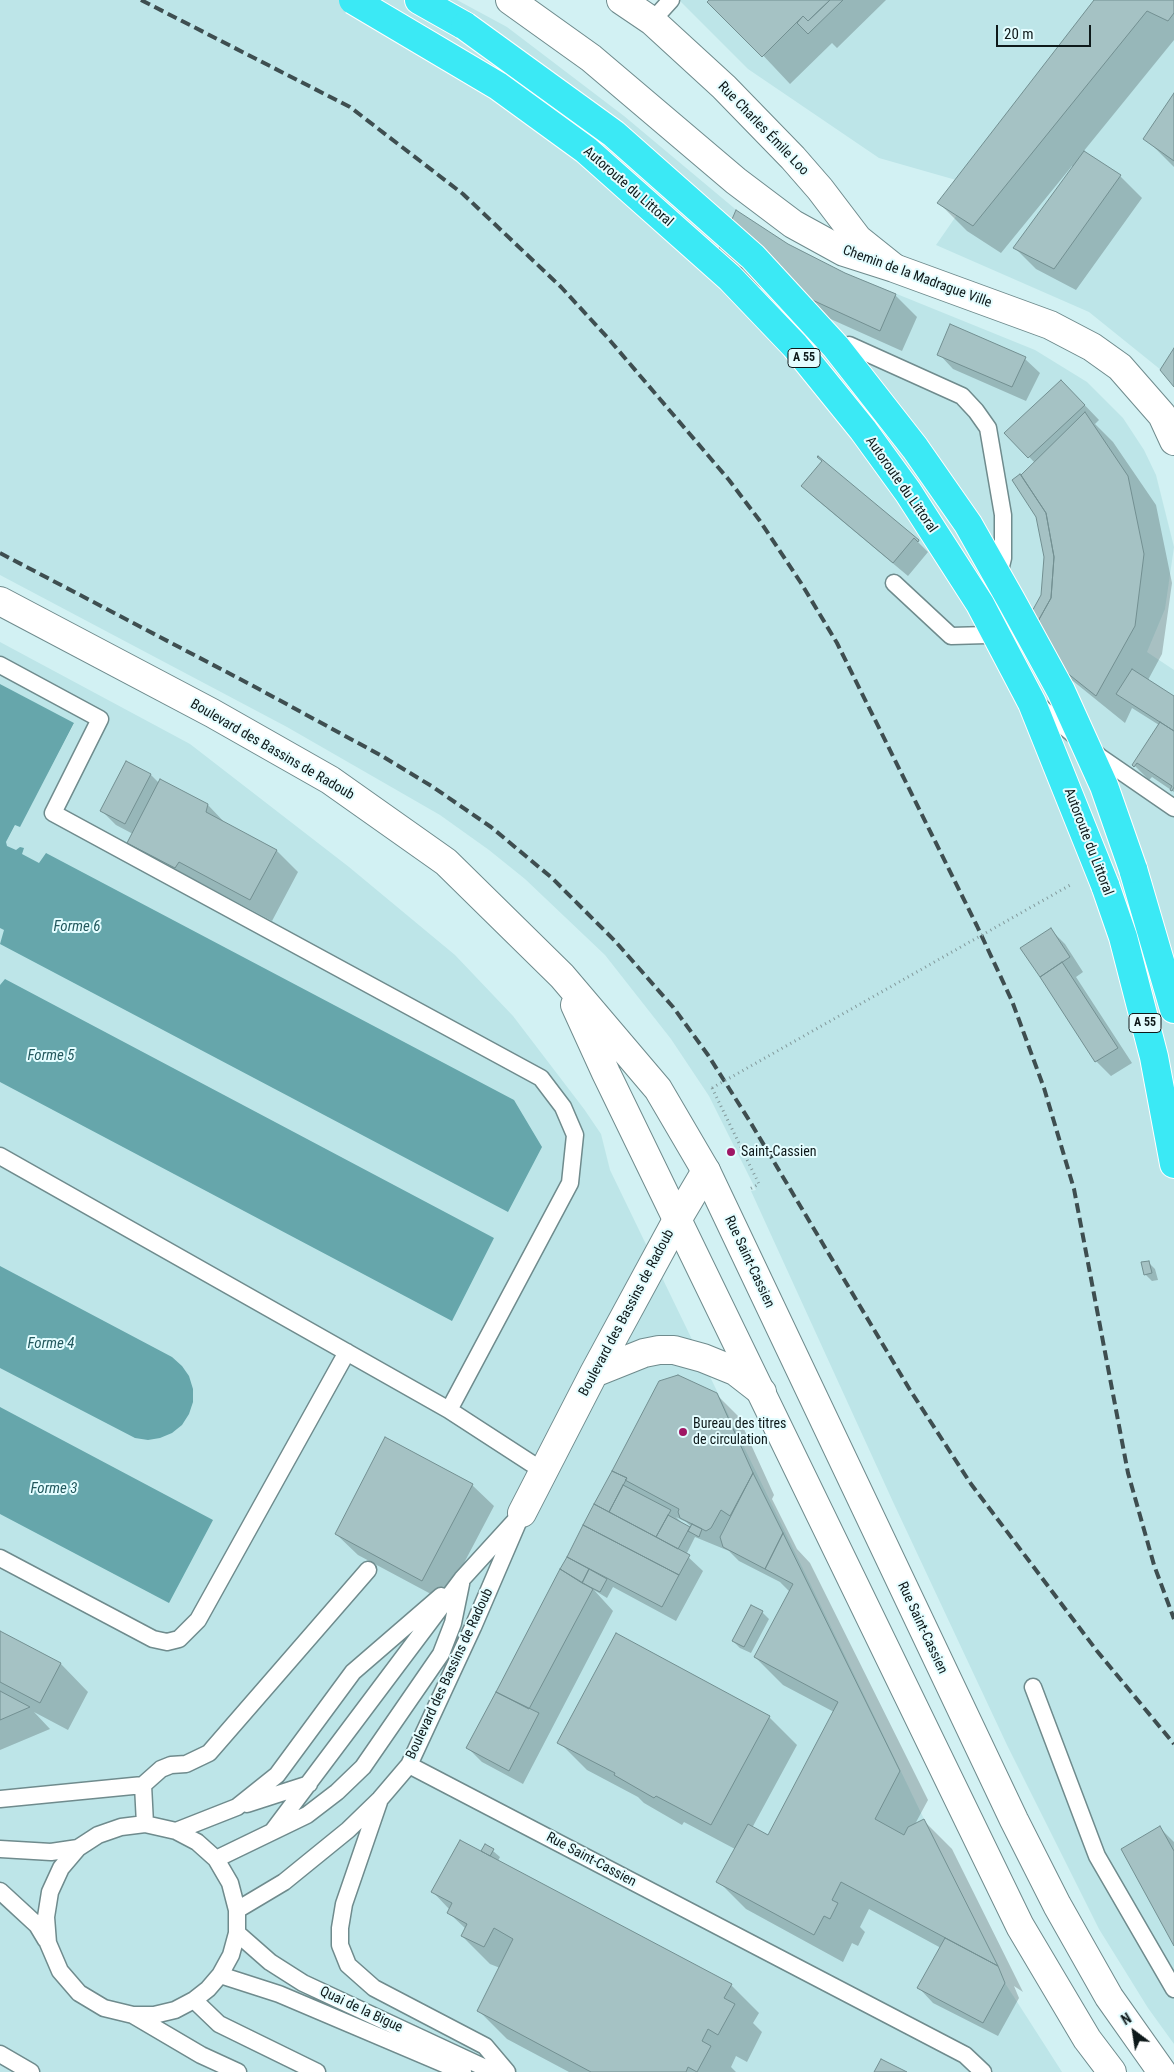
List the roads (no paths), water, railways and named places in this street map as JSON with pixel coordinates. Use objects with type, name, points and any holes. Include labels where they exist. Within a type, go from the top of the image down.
[{"type":"highway","name":"Autoroute du Littoral","points":[[353,0],[498,86],[586,150],[661,215],[730,278],[795,346],[863,430],[908,492],[980,604],[1032,703],[1105,885],[1123,937],[1154,1057],[1174,1164]]},
{"type":"highway","name":"A 55","points":[[419,0],[465,26],[614,134],[753,257],[836,347],[915,448],[968,524],[1061,691],[1104,786],[1133,869],[1174,1009]]},
{"type":"street","name":"Chemin de la Madrague Ville","points":[[510,0],[591,58],[736,181],[793,224],[844,252],[894,268],[1050,325],[1092,347],[1120,367],[1162,415],[1174,441]]},
{"type":"street","name":"Rue Charles Émile Loo","points":[[621,0],[652,21],[724,86],[798,164],[858,239],[894,268]]},
{"type":"street","name":"Boulevard des Bassins de Radoub","points":[[0,601],[212,713],[330,780],[446,862],[562,976],[658,1089],[706,1171],[677,1220],[594,1373],[522,1513]]},
{"type":"street","name":"Boulevard des Bassins de Radoub","points":[[562,976],[606,1073],[677,1220]]},
{"type":"street","name":"Rue Saint-Cassien","points":[[706,1171],[780,1331],[1031,1854],[1057,1905],[1109,1997],[1162,2072]]},
{"type":"street","points":[[677,1220],[1020,1926],[1086,2039],[1112,2072]]},
{"type":"street","points":[[594,1373],[644,1353],[674,1350],[704,1358],[735,1371],[762,1392]]},
{"type":"lane","points":[[652,21],[671,0]]},
{"type":"lane","points":[[849,346],[962,396],[988,428],[1004,515],[1003,558],[989,613],[988,635],[994,654],[1013,684],[1100,757],[1174,808]]},
{"type":"lane","points":[[894,583],[951,636],[988,635]]},
{"type":"lane","points":[[0,665],[100,719],[53,813],[541,1078],[563,1107],[575,1135],[570,1183],[449,1410]]},
{"type":"lane","points":[[0,1156],[449,1410],[543,1471]]},
{"type":"lane","points":[[0,1558],[153,1639],[167,1642],[179,1639],[198,1620],[347,1352]]},
{"type":"lane","name":"Boulevard des Bassins de Radoub","points":[[272,1832],[462,1579],[522,1513]]},
{"type":"lane","name":"Boulevard des Bassins de Radoub","points":[[237,1910],[284,1882],[348,1830],[380,1799],[409,1765],[473,1627],[522,1513]]},
{"type":"lane","points":[[0,1799],[143,1785],[162,1769],[171,1765],[186,1764],[209,1753],[368,1570]]},
{"type":"lane","name":"Boulevard des Bassins de Radoub","points":[[237,1807],[276,1775],[353,1672],[462,1579]]},
{"type":"lane","name":"Boulevard des Bassins de Radoub","points":[[216,1859],[307,1815],[337,1792],[363,1767],[441,1654],[453,1624],[462,1579]]},
{"type":"lane","points":[[1033,1688],[1097,1856],[1174,1990]]},
{"type":"lane","name":"Rue Saint-Cassien","points":[[409,1765],[964,2055],[983,2072]]},
{"type":"lane","name":"Boulevard des Bassins de Radoub","points":[[176,1830],[237,1807],[309,1784]]},
{"type":"lane","points":[[143,1785],[145,1824]]},
{"type":"lane","points":[[380,1799],[344,1904],[340,1928],[340,1945],[348,1965],[374,1988],[485,2046],[507,2072]]},
{"type":"lane","points":[[48,1943],[46,1917],[50,1892],[61,1868],[78,1848],[98,1835],[121,1827],[145,1824],[176,1830],[198,1842],[216,1859],[230,1883],[237,1910],[237,1933],[231,1955],[220,1975],[208,1989],[194,2000],[175,2010],[154,2015],[133,2016]]},
{"type":"lane","points":[[0,1849],[51,1852],[78,1848]]},
{"type":"lane","points":[[0,1891],[37,1925],[48,1943],[60,1971],[79,1993],[104,2008],[133,2016],[201,2055],[238,2072]]},
{"type":"lane","name":"Quai de la Bigue","points":[[237,1933],[270,1962],[303,1983],[494,2072]]},
{"type":"lane","name":"Quai de la Bigue","points":[[220,1975],[279,1994],[464,2072]]},
{"type":"lane","points":[[194,2000],[219,2024],[317,2072]]},
{"type":"lane","points":[[0,2054],[24,2070]]},
{"type":"water","name":"Forme 6","points":[[0,684],[74,723],[20,827],[15,825],[6,842],[7,846],[16,850],[20,847],[24,848],[22,854],[39,863],[46,853],[514,1100],[542,1147],[508,1212],[0,944],[4,930],[0,928]]},
{"type":"water","name":"Forme 5","points":[[5,979],[494,1238],[452,1321],[0,1082],[0,985]]},
{"type":"water","name":"Forme 4","points":[[0,1266],[172,1357],[189,1376],[193,1389],[193,1402],[189,1414],[182,1425],[172,1433],[160,1438],[148,1440],[135,1438],[0,1368]]},
{"type":"water","name":"Forme 3","points":[[0,1407],[213,1520],[169,1603],[0,1514]]},
{"type":"railway","points":[[141,0],[350,107],[463,194],[561,287],[607,337],[729,480],[760,521],[801,583],[837,643],[977,926],[1012,1001],[1044,1088],[1074,1189],[1128,1473],[1154,1565],[1174,1619]]},
{"type":"railway","points":[[0,553],[257,688],[382,756],[433,787],[491,827],[552,878],[615,941],[673,1007],[708,1055],[749,1120],[910,1390],[971,1484],[1097,1651],[1174,1744]]},
{"type":"place","name":"Saint-Cassien","points":[[731,1152]]},
{"type":"place","name":"Bureau des titres de circulation","points":[[683,1432]]}]
